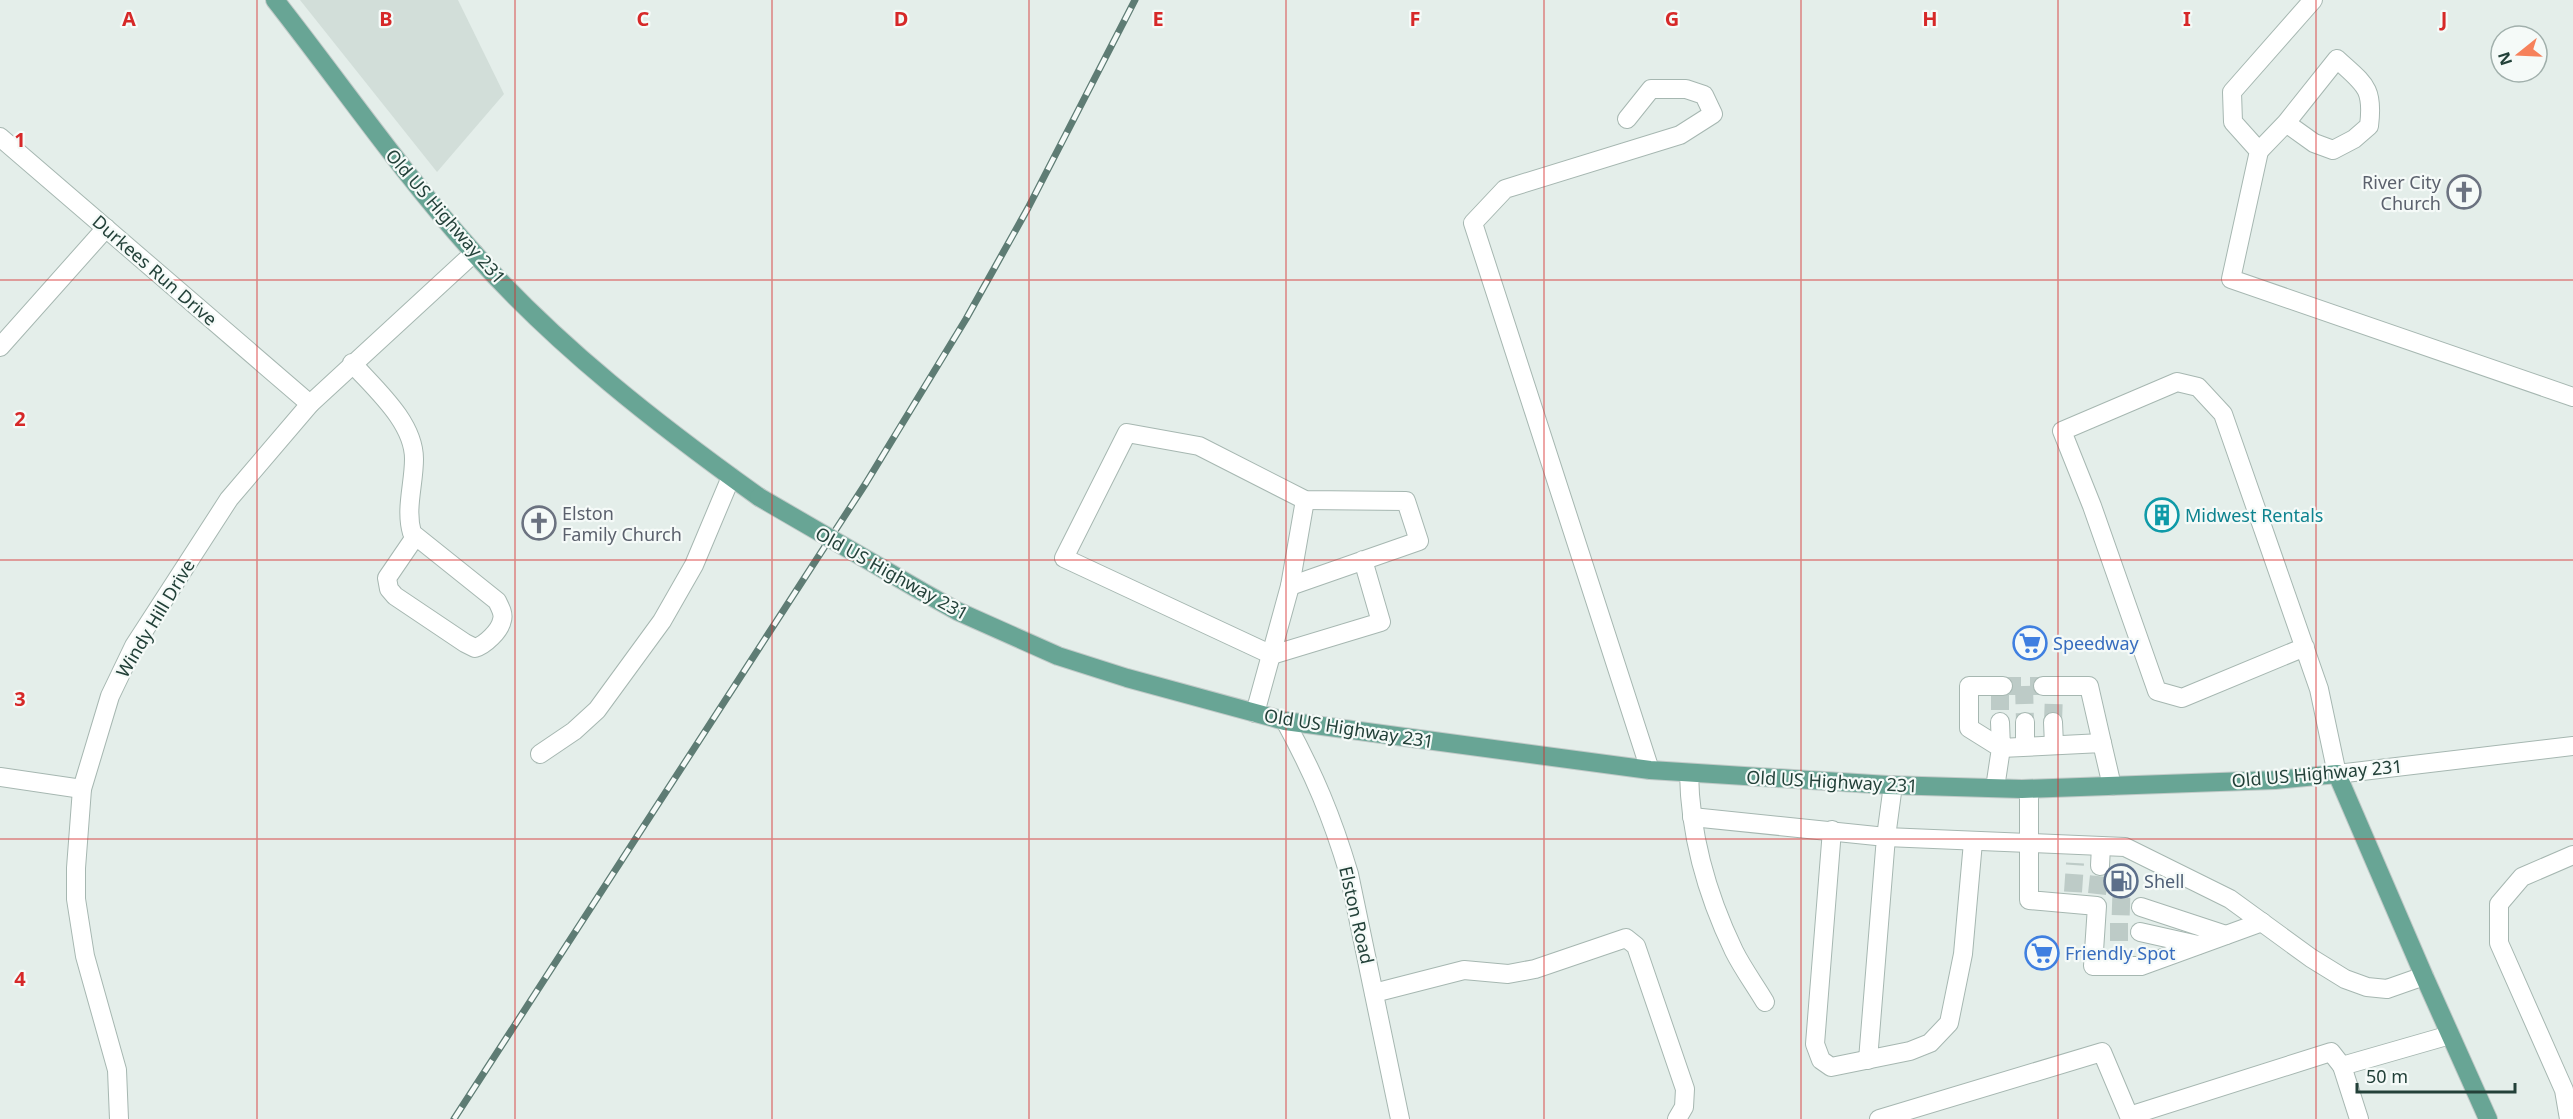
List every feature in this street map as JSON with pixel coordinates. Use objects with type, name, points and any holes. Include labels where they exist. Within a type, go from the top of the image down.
[{"type":"main road","name":"Old US Highway 231","points":[[275,0],[386,146],[474,254],[604,379],[670,434],[759,497],[957,611],[1058,656],[1147,684],[1285,721],[1650,770],[1995,789],[2275,780],[2337,774]]},
{"type":"main road","points":[[2337,774],[2488,1119]]},
{"type":"street","points":[[2259,151],[2233,122],[2232,92],[2313,0]]},
{"type":"street","points":[[2286,123],[2314,143],[2333,150],[2354,139],[2369,126],[2372,103],[2364,84],[2337,59],[2286,123],[2259,151],[2231,279],[2573,397]]},
{"type":"street","points":[[1627,119],[1651,88],[1686,88],[1704,95],[1713,114],[1680,135],[1505,189],[1473,223],[1650,770]]},
{"type":"street","name":"Durkees Run Drive","points":[[0,137],[310,404]]},
{"type":"street","points":[[0,347],[106,228]]},
{"type":"street","name":"Windy Hill Drive","points":[[119,1119],[117,1070],[85,956],[77,910],[76,841],[82,789],[110,696],[134,646],[229,499],[310,404],[352,363],[474,254]]},
{"type":"street","points":[[352,363],[407,430],[414,456],[408,520],[415,537],[497,601],[502,612],[502,622],[483,646],[475,648],[465,643],[395,596],[389,589],[387,578],[415,537]]},
{"type":"street","points":[[2305,648],[2182,698],[2157,691],[2092,506],[2062,431],[2177,382],[2198,387],[2223,414],[2305,648],[2319,688],[2337,774]]},
{"type":"street","points":[[1290,586],[1363,560],[1419,541],[1406,501],[1305,500],[1198,446],[1127,433],[1064,558],[1272,655],[1381,622],[1363,560]]},
{"type":"street","points":[[540,754],[574,731],[597,710],[662,621],[694,565],[731,477]]},
{"type":"street","points":[[1255,713],[1290,586],[1305,500]]},
{"type":"street","points":[[2001,688],[1969,686],[1969,728],[2001,748],[2102,743]]},
{"type":"street","points":[[2050,689],[2089,686],[2112,786]]},
{"type":"street","name":"Elston Road","points":[[1285,721],[1326,803],[1340,845],[1400,1119]]},
{"type":"street","points":[[1995,789],[2001,748],[2001,722]]},
{"type":"street","points":[[2025,722],[2025,746]]},
{"type":"street","points":[[2053,722],[2054,745]]},
{"type":"street","name":"Old US Highway 231","points":[[2337,774],[2573,746]]},
{"type":"street","points":[[1689,773],[1692,817],[1702,869],[1720,920],[1735,952],[1765,1002]]},
{"type":"street","points":[[0,777],[82,789]]},
{"type":"street","points":[[1868,1060],[1886,837],[1893,785]]},
{"type":"street","points":[[2029,789],[2029,900],[2072,898],[2102,902],[2103,932],[2092,966],[2141,966],[2262,922]]},
{"type":"street","points":[[1692,817],[1886,837],[2029,844],[2075,855],[2101,846],[2125,847],[2230,899],[2345,979],[2367,987],[2387,988],[2424,976]]},
{"type":"street","points":[[1832,830],[1815,1044],[1821,1060],[1831,1067],[1910,1051],[1930,1043],[1949,1023],[1963,954],[1974,842]]},
{"type":"street","points":[[2100,866],[2101,846]]},
{"type":"street","points":[[2573,855],[2522,877],[2499,904],[2499,943],[2564,1090],[2569,1119],[2573,1117]]},
{"type":"street","points":[[2142,907],[2226,935]]},
{"type":"street","points":[[2140,932],[2198,945]]},
{"type":"street","points":[[1374,993],[1464,970],[1508,974],[1535,969],[1626,939],[1636,946],[1685,1089],[1684,1107],[1677,1119]]},
{"type":"street","points":[[2342,1066],[2450,1035]]},
{"type":"street","points":[[1879,1119],[1898,1117],[2102,1052],[2129,1116],[2331,1052],[2342,1066],[2359,1119]]},
{"type":"shaded area","points":[[300,0],[458,0],[504,94],[437,172]]},
{"type":"tunnel","points":[[2003,686],[2043,686]]},
{"type":"tunnel","points":[[2024,686],[2025,722]]},
{"type":"tunnel","points":[[2000,692],[2000,722]]},
{"type":"tunnel","points":[[2053,722],[2054,694]]},
{"type":"tunnel","points":[[2073,892],[2075,863]]},
{"type":"tunnel","points":[[2097,894],[2100,866]]},
{"type":"tunnel","points":[[2112,906],[2141,907]]},
{"type":"tunnel","points":[[2110,932],[2140,932]]},
{"type":"railway","points":[[454,1119],[866,483],[966,319],[1028,208],[1135,0]]},
{"type":"place","name":"River City Church","points":[[2464,192]]},
{"type":"place","name":"Midwest Rentals","points":[[2162,515]]},
{"type":"place","name":"Elston Family Church","points":[[539,523]]},
{"type":"place","name":"Speedway","points":[[2030,643]]},
{"type":"place","name":"Shell","points":[[2121,881]]},
{"type":"place","name":"Friendly Spot","points":[[2042,953]]}]
